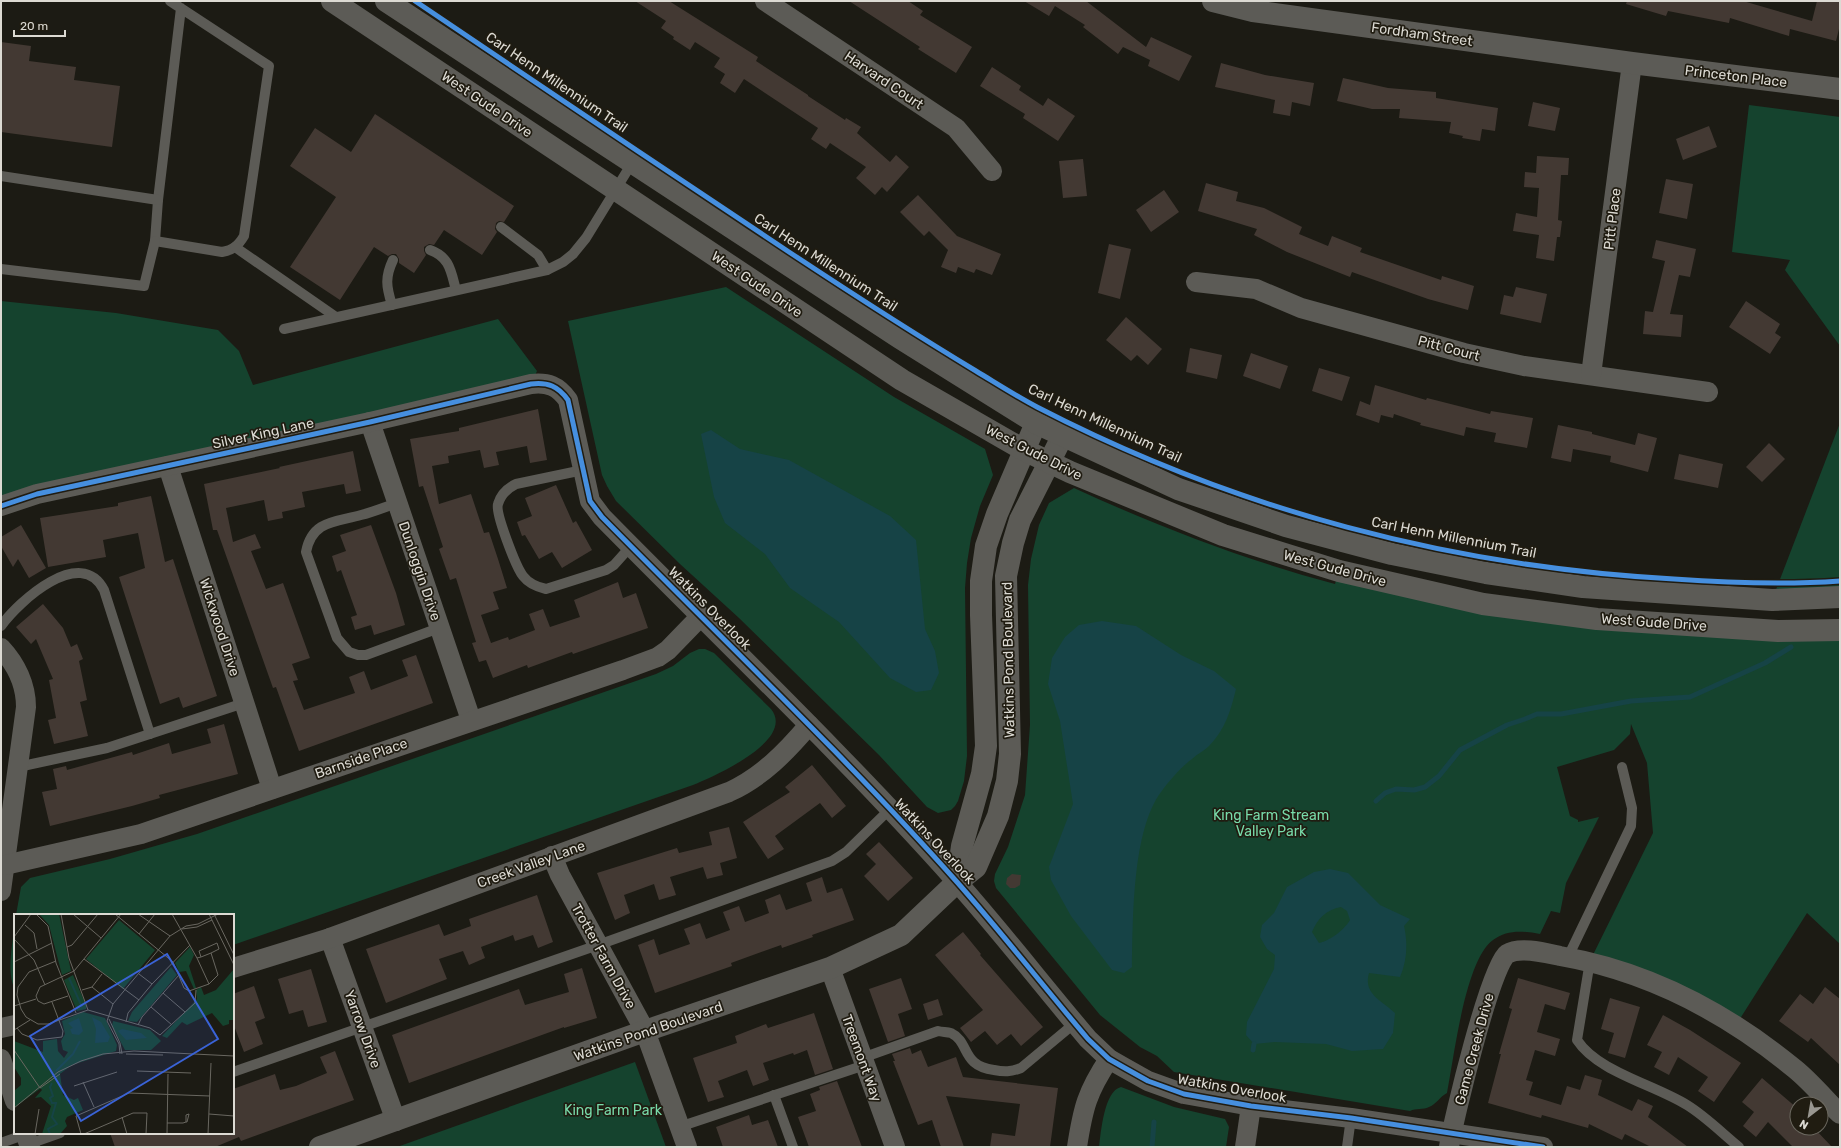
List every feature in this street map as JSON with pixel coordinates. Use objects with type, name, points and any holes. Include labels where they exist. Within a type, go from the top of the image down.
[{"type":"main road","name":"West Gude Drive","points":[[332,1],[902,380],[1024,450],[1049,462],[1223,535],[1339,571],[1483,604],[1597,619],[1778,631],[1840,630]]},
{"type":"main road","name":"West Gude Drive","points":[[386,1],[900,338],[1036,423],[1178,489],[1286,526],[1392,554],[1486,573],[1582,587],[1772,600],[1840,597]]},
{"type":"main road","name":"Fordham Street","points":[[1213,1],[1253,11],[1632,63]]},
{"type":"main road","name":"Princeton Place","points":[[1632,63],[1840,89]]},
{"type":"main road","name":"Watkins Pond Boulevard","points":[[957,882],[962,846],[982,774],[986,746],[980,615],[981,581],[986,546],[997,514],[1036,423]]},
{"type":"main road","name":"Watkins Pond Boulevard","points":[[320,1147],[645,1031],[830,968],[901,935],[957,882],[976,867],[998,816],[1007,781],[1010,754],[1006,576],[1013,543],[1020,520],[1064,435]]},
{"type":"street","name":"Harvard Court","points":[[765,1],[956,128],[992,171]]},
{"type":"street","name":"Pitt Place","points":[[1591,375],[1632,63]]},
{"type":"street","name":"Pitt Court","points":[[1196,282],[1256,289],[1301,308],[1464,353],[1524,366],[1708,392]]},
{"type":"street","name":"Silver King Lane","points":[[1,506],[37,494],[370,422],[531,384]]},
{"type":"street","name":"Watkins Overlook","points":[[531,384],[551,384],[561,391],[568,400],[590,500],[602,517],[809,725],[890,810],[957,882],[1075,1023],[1109,1059],[1148,1081],[1165,1088],[1215,1100],[1251,1106],[1352,1118],[1450,1140],[1543,1147]]},
{"type":"street","name":"Dunloggin Drive","points":[[370,422],[471,720]]},
{"type":"street","name":"Wickwood Drive","points":[[168,466],[272,789]]},
{"type":"street","name":"Barnside Place","points":[[5,865],[142,834],[658,657],[668,650],[700,617]]},
{"type":"street","points":[[1,648],[17,668],[26,698],[1,891]]},
{"type":"street","name":"Creek Valley Lane","points":[[234,968],[330,938],[729,792],[747,784],[771,765],[792,746],[809,725]]},
{"type":"street","name":"Trotter Farm Drive","points":[[552,856],[560,875],[645,1031],[687,1147]]},
{"type":"street","name":"Yarrow Drive","points":[[330,938],[396,1121]]},
{"type":"street","name":"Game Creek Drive","points":[[1450,1140],[1486,1000],[1498,964],[1507,954],[1525,950],[1568,957]]},
{"type":"street","points":[[1568,957],[1590,961],[1661,985],[1736,1025],[1796,1070],[1840,1114]]},
{"type":"street","name":"Treemont Way","points":[[830,968],[894,1147]]},
{"type":"street","points":[[1,1028],[14,1025]]},
{"type":"street","points":[[1,1059],[14,1098]]},
{"type":"street","points":[[1077,1147],[1082,1112],[1092,1084],[1109,1059]]},
{"type":"street","points":[[1245,1147],[1251,1106]]},
{"type":"lane","points":[[155,241],[222,252],[232,251],[244,236],[269,66],[170,1]]},
{"type":"lane","points":[[1,268],[144,286],[155,241],[158,200],[181,8]]},
{"type":"lane","points":[[284,329],[547,270],[563,262],[573,254],[586,238],[632,163]]},
{"type":"lane","points":[[1,176],[158,200]]},
{"type":"lane","points":[[501,227],[538,255],[547,270]]},
{"type":"lane","points":[[235,247],[336,317]]},
{"type":"lane","points":[[430,250],[440,253],[449,266],[456,290]]},
{"type":"lane","points":[[392,305],[387,289],[387,272],[393,260]]},
{"type":"lane","points":[[583,470],[516,484],[508,488],[502,496],[497,512],[519,571],[530,583],[546,589],[606,570],[614,565],[630,546]]},
{"type":"lane","points":[[397,503],[362,515],[328,522],[312,534],[308,541],[306,552],[337,638],[349,652],[358,655],[366,655],[439,628]]},
{"type":"lane","points":[[1,626],[22,603],[42,587],[57,579],[81,572],[89,574],[100,581],[150,734]]},
{"type":"lane","points":[[18,767],[107,748],[244,703]]},
{"type":"lane","points":[[1568,957],[1631,826],[1632,808],[1622,767]]},
{"type":"lane","points":[[234,1072],[598,945],[832,861],[846,852],[890,810]]},
{"type":"lane","points":[[1590,961],[1577,1040],[1584,1051],[1601,1064],[1687,1105],[1740,1147]]},
{"type":"lane","points":[[679,1127],[774,1095],[938,1031],[951,1033],[974,1063],[982,1069],[1012,1072],[1021,1068],[1075,1023]]},
{"type":"lane","points":[[774,1095],[792,1147]]},
{"type":"lane","points":[[1347,1147],[1352,1118]]},
{"type":"lane","points":[[1,1143],[28,1140],[55,1134]]},
{"type":"green space","points":[[1749,105],[1840,117],[1840,346],[1785,270],[1790,260],[1732,252]]},
{"type":"green space","points":[[726,287],[894,397],[985,449],[993,475],[980,506],[971,538],[965,588],[967,756],[964,781],[958,801],[951,810],[938,813],[927,807],[879,755],[739,618],[680,564],[616,501],[602,475],[568,321]]},
{"type":"green space","points":[[1,301],[116,313],[218,330],[239,351],[253,385],[498,319],[537,371],[531,384],[1,506]]},
{"type":"green space","points":[[1840,423],[1840,597],[1772,600]]},
{"type":"green space","name":"King Farm Stream Valley Park","points":[[1074,488],[1203,542],[1301,575],[1335,584],[1339,571],[1483,604],[1840,630],[1840,944],[1807,913],[1736,1025],[1590,961],[1653,833],[1647,763],[1631,724],[1630,734],[1614,750],[1557,767],[1570,816],[1578,820],[1578,822],[1599,817],[1566,883],[1560,913],[1551,911],[1540,934],[1510,932],[1498,936],[1483,951],[1475,967],[1462,1011],[1447,1093],[1432,1106],[1410,1111],[1174,1072],[1157,1056],[1140,1047],[1100,1015],[996,888],[994,881],[995,874],[1008,847],[1025,795],[1030,725],[1028,585],[1031,559],[1039,525],[1049,503]]},
{"type":"green space","points":[[699,649],[705,649],[714,653],[771,709],[776,721],[772,733],[763,744],[750,755],[718,774],[693,785],[234,945],[234,914],[16,914],[21,887],[30,878],[110,859],[197,834],[656,674],[673,666],[690,653]]},
{"type":"green space","points":[[14,931],[14,987],[11,975]]},
{"type":"green space","name":"King Farm Park","points":[[635,1062],[666,1147],[397,1147]]},
{"type":"green space","points":[[1121,1087],[1174,1107],[1225,1119],[1229,1127],[1226,1147],[1099,1147],[1102,1122],[1107,1104],[1115,1090]]},
{"type":"water","points":[[711,430],[740,449],[789,460],[890,516],[916,540],[925,629],[935,651],[939,673],[931,690],[916,692],[890,678],[839,622],[790,588],[765,554],[725,523],[714,497],[701,434]]},
{"type":"water","points":[[1102,621],[1136,626],[1181,655],[1214,671],[1236,689],[1232,705],[1215,740],[1175,774],[1161,792],[1151,809],[1144,829],[1136,876],[1132,967],[1124,973],[1112,970],[1071,916],[1051,880],[1049,867],[1073,804],[1060,721],[1048,684],[1052,658],[1065,637],[1079,625]]},
{"type":"water","points":[[1330,869],[1348,873],[1380,905],[1410,919],[1404,926],[1406,952],[1400,977],[1369,973],[1369,986],[1374,996],[1395,1013],[1393,1033],[1383,1049],[1352,1051],[1326,1044],[1275,1042],[1254,1044],[1246,1035],[1247,1022],[1274,969],[1275,955],[1267,949],[1260,937],[1262,925],[1274,913],[1287,887],[1314,872]],"holes":[[[1341,907],[1347,911],[1350,920],[1345,927],[1337,934],[1319,943],[1312,932],[1323,915],[1331,910]]]},
{"type":"building","points":[[635,1],[669,1],[758,57],[756,61],[808,96],[845,120],[846,118],[861,127],[857,133],[890,162],[896,155],[909,167],[887,192],[882,187],[875,195],[856,178],[866,167],[830,143],[826,149],[811,139],[818,128],[744,79],[735,93],[720,83],[725,74],[714,67],[720,58],[695,42],[690,50],[673,39],[674,37],[661,28],[666,21]]},
{"type":"building","points":[[849,1],[908,1],[923,11],[920,15],[972,47],[956,73],[918,49],[920,47]]},
{"type":"building","points":[[1024,1],[1086,1],[1146,47],[1151,37],[1192,56],[1179,81],[1148,66],[1150,60],[1123,47],[1118,54],[1083,27],[1085,25],[1055,6],[1049,16]]},
{"type":"building","points":[[1627,1],[1743,1],[1812,21],[1817,1],[1840,1],[1840,25],[1836,41],[1790,29],[1789,36],[1730,18],[1729,23],[1668,11],[1666,16],[1626,4]]},
{"type":"building","points":[[1,42],[31,46],[29,61],[76,67],[74,80],[120,86],[112,147],[1,132]]},
{"type":"building","points":[[1221,63],[1265,75],[1314,83],[1310,106],[1292,102],[1290,116],[1273,113],[1275,100],[1215,87]]},
{"type":"building","points":[[992,67],[1021,86],[1019,90],[1043,106],[1048,98],[1075,116],[1058,141],[1023,118],[1025,114],[980,86]]},
{"type":"building","points":[[1343,78],[1388,88],[1436,92],[1436,98],[1498,108],[1495,131],[1482,129],[1480,141],[1462,138],[1463,136],[1449,133],[1451,122],[1399,118],[1400,109],[1372,109],[1337,101]]},
{"type":"building","points":[[1533,102],[1560,108],[1555,131],[1528,126]]},
{"type":"building","points":[[375,114],[514,206],[504,222],[499,221],[496,223],[495,229],[497,232],[482,255],[444,230],[434,245],[429,244],[424,247],[426,255],[414,273],[399,263],[399,259],[396,254],[388,256],[374,247],[340,300],[290,267],[336,197],[290,166],[315,128],[351,152]]},
{"type":"building","points":[[1709,126],[1717,147],[1683,160],[1676,139]]},
{"type":"building","points":[[1537,156],[1569,158],[1568,175],[1561,175],[1558,220],[1562,221],[1560,237],[1557,237],[1554,261],[1536,258],[1539,235],[1513,231],[1516,213],[1537,217],[1539,188],[1524,187],[1525,172],[1536,173]]},
{"type":"building","points":[[1083,159],[1087,196],[1063,198],[1059,161]]},
{"type":"building","points":[[1666,179],[1693,184],[1687,219],[1659,213]]},
{"type":"building","points":[[1206,183],[1238,192],[1236,201],[1264,208],[1302,227],[1299,234],[1328,246],[1332,236],[1362,248],[1360,252],[1441,280],[1442,276],[1474,286],[1468,310],[1428,299],[1352,272],[1350,277],[1287,252],[1254,235],[1257,229],[1198,211]]},
{"type":"building","points":[[1164,190],[1179,212],[1151,232],[1136,210]]},
{"type":"building","points":[[918,195],[957,236],[1001,254],[992,275],[976,269],[974,273],[958,267],[956,273],[941,267],[948,250],[929,231],[924,236],[900,212]]},
{"type":"building","points":[[1656,240],[1696,249],[1690,277],[1679,275],[1670,314],[1683,315],[1681,337],[1643,334],[1645,311],[1653,312],[1665,261],[1652,258]]},
{"type":"building","points":[[1109,244],[1131,249],[1120,299],[1098,293]]},
{"type":"building","points":[[1516,287],[1547,294],[1541,323],[1500,314],[1504,295],[1513,297]]},
{"type":"building","points":[[1746,301],[1780,324],[1775,333],[1781,337],[1770,354],[1729,327]]},
{"type":"building","points":[[1126,317],[1162,349],[1148,365],[1137,355],[1131,361],[1106,340]]},
{"type":"building","points":[[1190,348],[1222,355],[1217,379],[1186,372]]},
{"type":"building","points":[[1251,353],[1288,366],[1280,389],[1243,376]]},
{"type":"building","points":[[1319,368],[1350,377],[1342,401],[1312,391]]},
{"type":"building","points":[[1375,385],[1426,400],[1427,398],[1490,414],[1491,411],[1533,418],[1527,448],[1494,442],[1496,433],[1466,427],[1464,436],[1420,425],[1421,423],[1394,414],[1393,418],[1381,415],[1379,423],[1356,415],[1360,401],[1370,405]]},
{"type":"building","points":[[538,409],[547,460],[530,463],[527,446],[496,452],[499,465],[484,468],[480,450],[448,456],[449,463],[432,466],[439,504],[471,494],[484,533],[489,532],[498,559],[507,588],[493,592],[499,609],[481,615],[491,643],[508,637],[509,640],[535,630],[529,614],[543,609],[550,627],[580,617],[574,600],[618,582],[623,598],[636,593],[648,628],[573,654],[572,652],[528,668],[527,665],[493,678],[486,660],[479,662],[472,643],[476,642],[456,578],[450,580],[439,549],[443,547],[423,486],[419,487],[410,439],[459,431],[459,428]]},
{"type":"building","points":[[1558,425],[1592,432],[1592,434],[1635,445],[1638,433],[1657,438],[1648,472],[1610,462],[1611,456],[1573,449],[1571,462],[1551,458]]},
{"type":"building","points":[[1769,443],[1785,459],[1762,482],[1746,467]]},
{"type":"building","points":[[353,451],[361,491],[346,494],[344,484],[302,492],[305,507],[282,512],[283,518],[268,521],[264,500],[226,508],[233,542],[255,534],[261,548],[251,551],[266,589],[283,583],[310,658],[292,664],[298,680],[293,681],[304,710],[355,693],[349,677],[364,671],[371,690],[408,676],[402,660],[416,655],[433,703],[299,751],[276,687],[273,688],[217,530],[213,530],[204,484]]},
{"type":"building","points":[[1679,454],[1723,464],[1718,488],[1674,479]]},
{"type":"building","points":[[556,485],[573,523],[576,521],[592,550],[562,568],[552,552],[539,559],[525,535],[522,536],[517,522],[532,516],[525,498]]},
{"type":"building","points":[[151,496],[165,562],[173,559],[217,696],[183,708],[179,697],[160,704],[119,577],[145,568],[138,533],[103,540],[106,557],[48,567],[40,518],[118,506],[118,503]]},
{"type":"building","points":[[21,525],[46,568],[29,578],[18,559],[13,567],[1,546],[1,537]]},
{"type":"building","points":[[371,525],[396,593],[405,625],[374,635],[371,625],[355,630],[351,617],[357,615],[341,570],[337,572],[332,556],[346,551],[340,535]]},
{"type":"building","points":[[43,604],[63,628],[71,647],[77,644],[83,659],[79,661],[87,700],[80,702],[88,736],[54,744],[48,720],[56,718],[49,680],[53,679],[36,639],[31,644],[16,627]]},
{"type":"building","points":[[224,724],[238,774],[159,795],[160,798],[132,806],[50,826],[42,792],[57,789],[53,769],[66,766],[67,770],[132,752],[133,755],[169,743],[172,754],[211,743],[207,729]]},
{"type":"building","points":[[812,765],[846,806],[832,818],[820,803],[775,836],[784,849],[768,859],[743,822],[790,792],[785,787]]},
{"type":"building","points":[[729,827],[737,858],[720,863],[723,875],[707,879],[703,867],[670,877],[676,895],[659,900],[654,884],[624,895],[630,913],[615,920],[597,873],[677,848],[679,853],[712,845],[709,832]]},
{"type":"building","points":[[879,842],[913,878],[888,901],[864,876],[876,864],[866,854]]},
{"type":"building","points":[[1012,874],[1021,875],[1020,885],[1015,888],[1010,888],[1006,884],[1007,878]]},
{"type":"building","points":[[822,877],[827,893],[842,888],[854,920],[812,935],[813,937],[782,948],[781,945],[731,963],[732,966],[655,993],[638,945],[654,939],[659,955],[690,944],[684,929],[700,923],[706,939],[730,930],[723,912],[739,906],[745,922],[769,913],[765,900],[780,894],[786,910],[812,901],[806,883]]},
{"type":"building","points":[[537,895],[553,942],[538,948],[533,935],[515,941],[513,935],[481,947],[485,958],[469,965],[463,951],[439,959],[447,979],[386,1003],[366,949],[439,924],[444,936],[471,926],[469,919]]},
{"type":"building","points":[[963,932],[981,954],[980,955],[1043,1027],[1021,1046],[1011,1034],[997,1045],[985,1031],[971,1042],[960,1028],[983,1010],[935,955]]},
{"type":"building","points":[[582,968],[597,1018],[564,1027],[409,1083],[392,1035],[519,989],[525,1005],[569,992],[564,974]]},
{"type":"building","points":[[311,969],[327,1022],[308,1027],[303,1010],[289,1014],[278,979]]},
{"type":"building","points":[[901,978],[912,1009],[898,1014],[905,1036],[888,1042],[869,989]]},
{"type":"building","points":[[1518,978],[1570,993],[1565,1010],[1545,1004],[1537,1032],[1560,1039],[1555,1056],[1535,1050],[1526,1080],[1533,1082],[1529,1095],[1561,1105],[1567,1086],[1580,1090],[1585,1075],[1602,1080],[1598,1095],[1632,1111],[1638,1099],[1653,1106],[1648,1117],[1688,1147],[1651,1147],[1625,1134],[1622,1140],[1589,1124],[1588,1128],[1542,1115],[1541,1118],[1488,1103],[1501,1054],[1499,1054],[1512,1009],[1509,1008]]},
{"type":"building","points":[[254,986],[265,1018],[255,1022],[263,1044],[244,1052],[234,1026],[234,994]]},
{"type":"building","points":[[1825,987],[1840,999],[1840,1065],[1811,1038],[1808,1042],[1779,1021],[1800,994],[1813,1004]]},
{"type":"building","points":[[1610,998],[1640,1007],[1625,1058],[1608,1053],[1614,1033],[1601,1029]]},
{"type":"building","points":[[938,999],[943,1015],[928,1020],[923,1004]]},
{"type":"building","points":[[814,1013],[833,1069],[815,1075],[807,1050],[794,1055],[793,1053],[763,1063],[769,1080],[753,1086],[747,1070],[718,1081],[724,1097],[708,1102],[693,1058],[737,1043],[735,1036],[766,1024],[768,1028]]},
{"type":"building","points":[[1663,1015],[1690,1030],[1741,1063],[1714,1102],[1698,1091],[1708,1077],[1678,1057],[1669,1075],[1654,1067],[1662,1052],[1647,1045]]},
{"type":"building","points":[[910,1048],[912,1054],[921,1050],[928,1067],[956,1057],[963,1077],[1058,1088],[1050,1147],[990,1147],[992,1133],[1015,1136],[1020,1104],[946,1096],[964,1147],[941,1147],[932,1120],[918,1125],[893,1061],[895,1061],[892,1054]]},
{"type":"building","points":[[335,1051],[354,1100],[241,1141],[239,1137],[215,1147],[115,1147],[110,1134],[234,1134],[234,1089],[275,1074],[280,1090],[296,1086],[327,1073],[320,1057]]},
{"type":"building","points":[[1762,1078],[1789,1101],[1789,1136],[1822,1136],[1832,1147],[1793,1147],[1768,1122],[1756,1137],[1743,1126],[1754,1112],[1742,1102]]},
{"type":"building","points":[[837,1081],[862,1147],[809,1147],[798,1117],[816,1111],[810,1094],[820,1090],[819,1087]]},
{"type":"building","points":[[749,1115],[752,1125],[768,1120],[778,1147],[723,1147],[716,1127]]},
{"type":"waterway","points":[[1376,801],[1385,793],[1396,789],[1414,790],[1425,787],[1439,776],[1460,750],[1507,725],[1537,714],[1561,714],[1631,701],[1690,697],[1765,663],[1791,647]]},
{"type":"waterway","points":[[1253,1050],[1254,1044]]},
{"type":"waterway","points":[[1152,1147],[1154,1122]]},
{"type":"cycle path","name":"Carl Henn Millennium Trail","points":[[415,1],[789,252],[952,357],[1037,407],[1112,443],[1189,476],[1267,504],[1347,527],[1427,546],[1509,562],[1591,572],[1695,580],[1778,583],[1840,581]]},
{"type":"cycle path","points":[[1,506],[37,494],[370,422],[531,384],[548,384],[560,391],[568,400],[590,501],[602,517],[871,788],[974,901],[1088,1039],[1109,1059],[1148,1081],[1184,1094],[1251,1106],[1351,1118],[1543,1147]]}]
